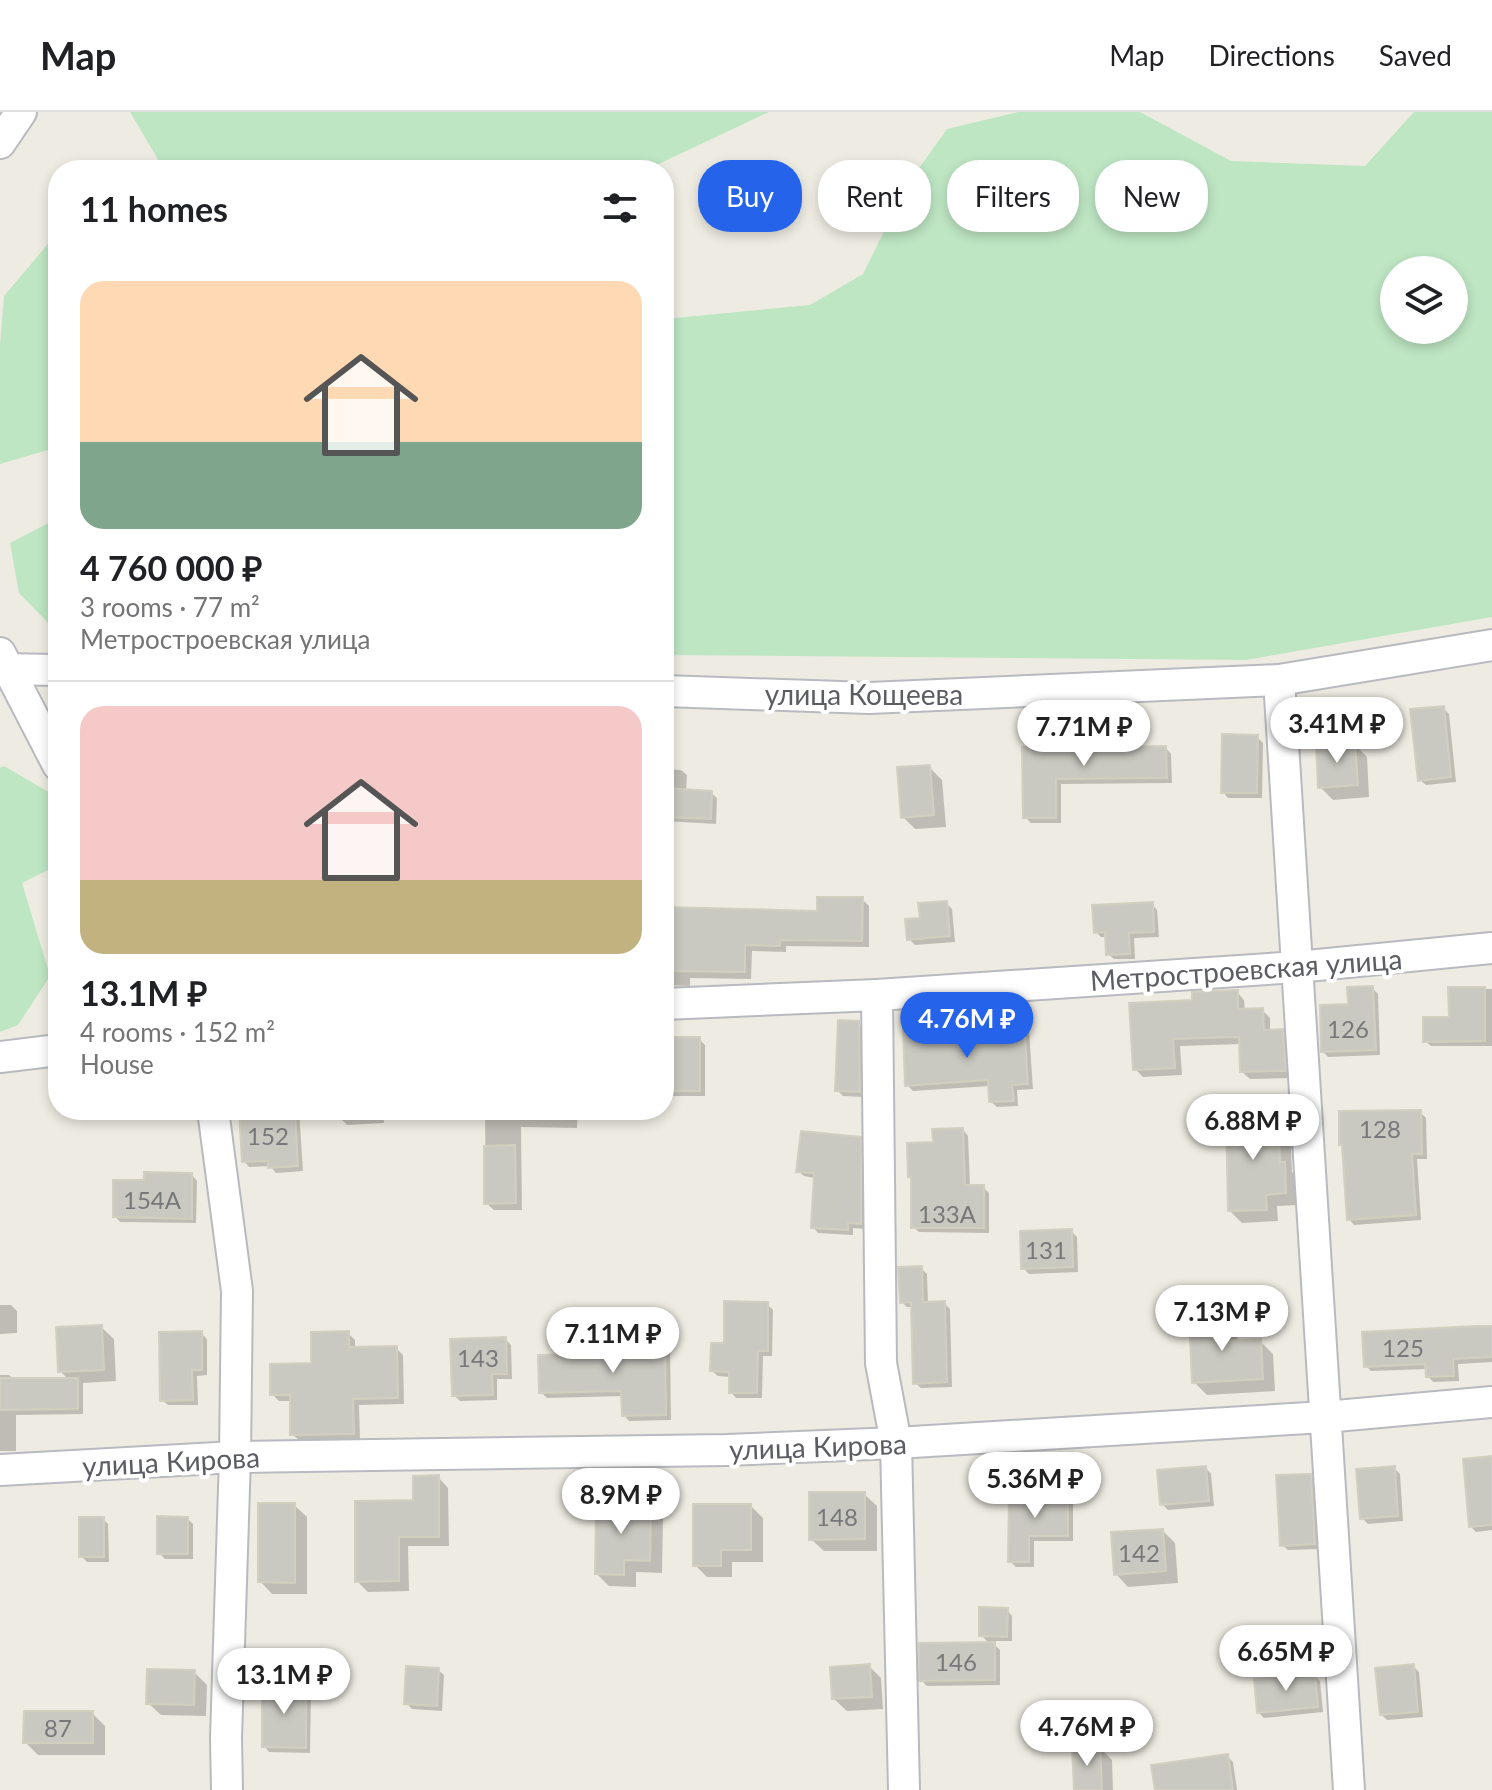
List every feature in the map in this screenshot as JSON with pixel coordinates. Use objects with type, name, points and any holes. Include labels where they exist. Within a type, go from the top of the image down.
[{"type":"street","points":[[0,143],[21,112]]},
{"type":"street","name":"улица Кощеева","points":[[674,691],[869,698],[1279,680],[1492,645]]},
{"type":"street","points":[[2,663],[48,669]]},
{"type":"street","points":[[2,663],[48,747]]},
{"type":"street","points":[[1279,680],[1349,1790]]},
{"type":"street","name":"Метростроевская улица","points":[[674,1004],[877,995],[1297,967],[1492,948]]},
{"type":"street","points":[[877,995],[881,1363],[896,1443],[904,1790]]},
{"type":"street","points":[[0,1057],[48,1051]]},
{"type":"street","points":[[214,1120],[237,1291],[227,1790]]},
{"type":"street","name":"улица Кирова","points":[[0,1470],[235,1457],[727,1450],[896,1443],[1325,1417],[1492,1402]]},
{"type":"green space","points":[[130,112],[769,112],[667,160],[158,160]]},
{"type":"green space","points":[[1018,112],[1140,112],[1231,161],[1365,166],[1414,112],[1492,112],[1492,617],[1246,660],[674,655],[674,318],[810,305],[863,274],[884,232],[931,232],[931,160],[925,160],[947,129]]},
{"type":"green space","points":[[48,244],[48,450],[0,464],[0,345],[4,296]]},
{"type":"green space","points":[[48,523],[48,623],[19,593],[10,543]]},
{"type":"green space","points":[[4,766],[48,792],[48,870],[22,883],[48,969],[48,979],[18,1025],[0,1032],[0,768]]},
{"type":"building","points":[[1444,706],[1451,777],[1418,781],[1410,709]]},
{"type":"building","points":[[1123,733],[1124,747],[1166,746],[1167,778],[1056,779],[1056,818],[1023,818],[1022,747],[1087,746],[1087,734]]},
{"type":"building","points":[[1222,734],[1258,735],[1257,793],[1221,793]]},
{"type":"building","points":[[1355,742],[1358,785],[1318,788],[1316,745]]},
{"type":"building","points":[[930,765],[934,815],[901,818],[897,767]]},
{"type":"building","points":[[674,789],[712,791],[711,819],[674,817]]},
{"type":"building","points":[[817,897],[863,897],[862,941],[780,940],[780,946],[745,945],[745,972],[674,971],[674,907],[817,911]]},
{"type":"building","points":[[947,901],[950,936],[907,940],[905,919],[920,918],[918,903]]},
{"type":"building","points":[[1153,902],[1154,932],[1129,933],[1130,954],[1106,955],[1105,932],[1094,933],[1092,905]]},
{"type":"building","points":[[1373,986],[1376,1050],[1321,1052],[1320,1005],[1348,1004],[1347,987]]},
{"type":"building","points":[[1448,987],[1485,987],[1485,1041],[1423,1042],[1423,1017],[1449,1017]]},
{"type":"building","points":[[1238,990],[1238,1009],[1263,1008],[1264,1030],[1283,1029],[1286,1071],[1240,1072],[1239,1037],[1173,1039],[1175,1068],[1133,1070],[1129,1003],[1192,1000],[1192,992]]},
{"type":"building","points":[[838,1020],[859,1021],[860,1092],[835,1091]]},
{"type":"building","points":[[1024,1022],[1028,1084],[1012,1085],[1014,1101],[989,1102],[988,1080],[905,1086],[903,1025],[936,1023],[937,1044],[996,1041],[994,1024]]},
{"type":"building","points":[[674,1037],[700,1037],[700,1091],[674,1091]]},
{"type":"building","points":[[1421,1110],[1422,1154],[1412,1154],[1416,1215],[1347,1220],[1342,1145],[1339,1145],[1339,1111]]},
{"type":"building","points":[[1278,1114],[1280,1162],[1285,1162],[1286,1193],[1266,1195],[1267,1210],[1228,1211],[1226,1116]]},
{"type":"building","points":[[240,1120],[296,1120],[298,1166],[268,1168],[268,1161],[242,1162]]},
{"type":"building","points":[[963,1128],[965,1185],[984,1185],[984,1228],[911,1228],[907,1143],[933,1142],[932,1129]]},
{"type":"building","points":[[801,1131],[861,1137],[861,1224],[848,1223],[848,1230],[811,1228],[814,1173],[796,1172]]},
{"type":"building","points":[[515,1145],[516,1203],[484,1204],[484,1146]]},
{"type":"building","points":[[144,1172],[192,1173],[192,1219],[113,1217],[113,1180],[144,1180]]},
{"type":"building","points":[[1072,1229],[1073,1267],[1021,1269],[1020,1231]]},
{"type":"building","points":[[922,1266],[923,1302],[945,1301],[947,1382],[913,1384],[911,1302],[900,1303],[898,1267]]},
{"type":"building","points":[[724,1301],[768,1302],[768,1351],[758,1351],[757,1393],[729,1393],[729,1372],[710,1371],[711,1343],[724,1343]]},
{"type":"building","points":[[1226,1315],[1227,1341],[1261,1339],[1263,1379],[1192,1383],[1189,1317]]},
{"type":"building","points":[[102,1325],[104,1370],[58,1372],[56,1327]]},
{"type":"building","points":[[1492,1326],[1492,1357],[1453,1359],[1454,1376],[1426,1377],[1425,1364],[1364,1367],[1362,1332]]},
{"type":"building","points":[[202,1331],[202,1370],[192,1370],[193,1400],[160,1401],[159,1332]]},
{"type":"building","points":[[349,1331],[349,1347],[397,1346],[398,1398],[353,1399],[354,1434],[290,1435],[290,1395],[270,1395],[270,1364],[311,1363],[311,1332]]},
{"type":"building","points":[[506,1337],[507,1374],[492,1374],[493,1395],[452,1396],[450,1339]]},
{"type":"building","points":[[665,1338],[666,1415],[622,1416],[621,1391],[539,1393],[538,1355],[620,1353],[620,1339]]},
{"type":"building","points":[[0,1378],[78,1378],[78,1409],[0,1410]]},
{"type":"building","points":[[1492,1456],[1492,1525],[1469,1527],[1463,1459]]},
{"type":"building","points":[[1206,1466],[1209,1501],[1160,1505],[1157,1470]]},
{"type":"building","points":[[1395,1466],[1398,1516],[1360,1519],[1356,1469]]},
{"type":"building","points":[[1311,1474],[1315,1544],[1280,1546],[1276,1475]]},
{"type":"building","points":[[439,1475],[439,1537],[399,1537],[399,1581],[355,1582],[355,1501],[413,1500],[413,1476]]},
{"type":"building","points":[[809,1492],[865,1492],[865,1539],[809,1540]]},
{"type":"building","points":[[1009,1492],[1068,1493],[1068,1536],[1029,1536],[1029,1562],[1008,1562]]},
{"type":"building","points":[[258,1503],[295,1503],[295,1583],[258,1582]]},
{"type":"building","points":[[596,1503],[651,1504],[650,1561],[624,1560],[624,1575],[595,1574]]},
{"type":"building","points":[[693,1504],[751,1504],[751,1550],[721,1550],[721,1566],[693,1566]]},
{"type":"building","points":[[157,1516],[188,1517],[188,1554],[157,1554]]},
{"type":"building","points":[[79,1517],[104,1517],[104,1557],[79,1557]]},
{"type":"building","points":[[1163,1529],[1166,1571],[1114,1575],[1111,1532]]},
{"type":"building","points":[[979,1607],[1008,1608],[1007,1637],[979,1636]]},
{"type":"building","points":[[995,1642],[995,1680],[919,1681],[919,1643]]},
{"type":"building","points":[[870,1664],[872,1697],[832,1699],[830,1667]]},
{"type":"building","points":[[1414,1664],[1418,1712],[1380,1715],[1375,1668]]},
{"type":"building","points":[[406,1666],[439,1668],[437,1706],[404,1704]]},
{"type":"building","points":[[147,1669],[195,1670],[194,1705],[146,1704]]},
{"type":"building","points":[[1315,1674],[1318,1707],[1257,1713],[1254,1679]]},
{"type":"building","points":[[262,1685],[306,1685],[306,1748],[262,1747]]},
{"type":"building","points":[[24,1711],[93,1711],[93,1743],[23,1743]]},
{"type":"building","points":[[1100,1745],[1102,1790],[1074,1790],[1072,1747]]},
{"type":"building","points":[[1228,1754],[1233,1790],[1155,1790],[1151,1765]]}]
